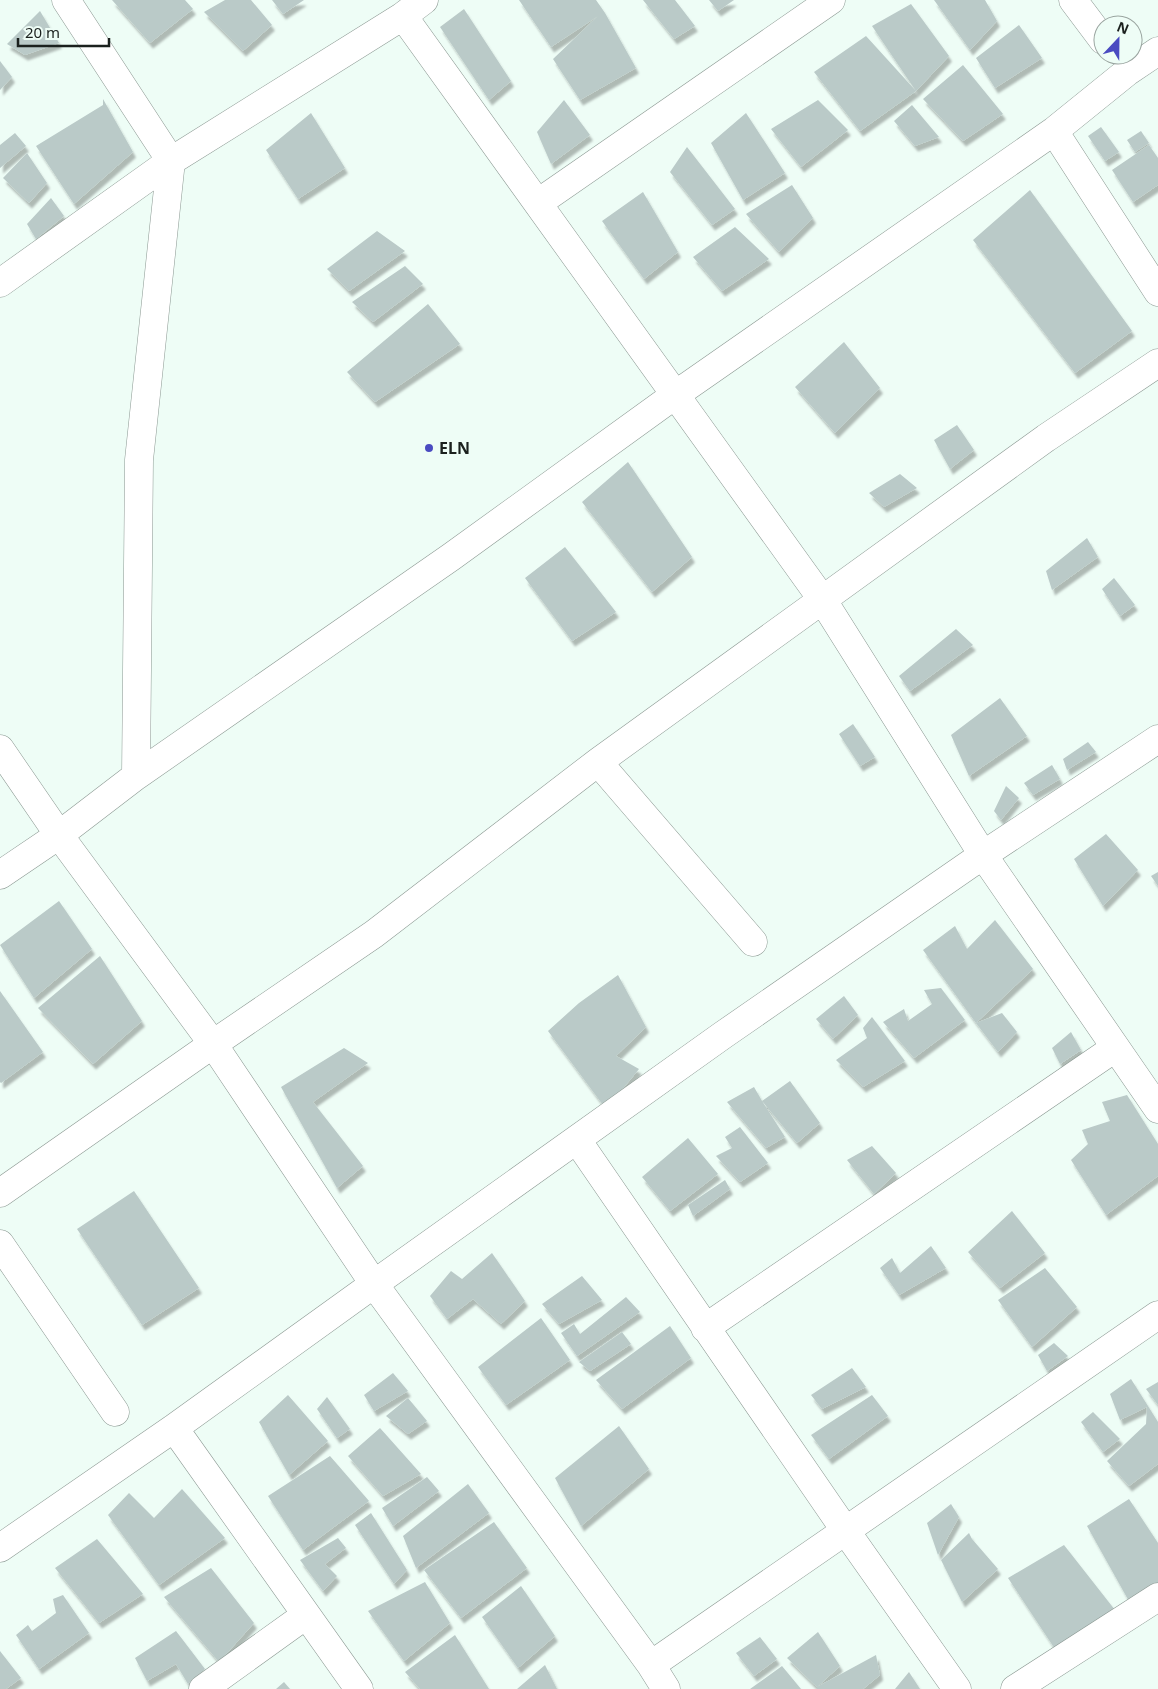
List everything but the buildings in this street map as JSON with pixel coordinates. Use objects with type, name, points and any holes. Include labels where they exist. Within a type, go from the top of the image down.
[{"type":"street","points":[[66,0],[171,161],[139,460],[136,776]]},
{"type":"street","points":[[538,203],[831,0]]},
{"type":"street","points":[[1072,0],[1093,27]]},
{"type":"street","points":[[0,283],[171,161],[413,8],[538,203],[822,599],[983,856],[1158,1109]]},
{"type":"street","points":[[1143,56],[1158,51]]},
{"type":"street","points":[[0,876],[59,835],[136,776],[451,557],[675,395],[1054,131],[1119,65]]},
{"type":"street","points":[[1054,131],[1158,292]]},
{"type":"street","points":[[0,1193],[374,934],[598,762],[1046,438],[1158,363]]},
{"type":"street","points":[[0,1548],[174,1428],[723,1035],[983,856],[1158,740]]},
{"type":"street","points":[[0,750],[59,835],[213,1044],[374,1284],[651,1665],[666,1689]]},
{"type":"street","points":[[598,762],[752,942]]},
{"type":"street","points":[[705,1328],[1115,1048]]},
{"type":"street","points":[[577,1140],[705,1328],[957,1689]]},
{"type":"street","points":[[0,1244],[116,1412]]},
{"type":"street","points":[[651,1665],[1158,1315]]},
{"type":"street","points":[[174,1428],[359,1689]]},
{"type":"street","points":[[1015,1689],[1158,1597]]},
{"type":"street","points":[[203,1689],[306,1615]]},
{"type":"place","name":"ELN","points":[[429,448]]}]
